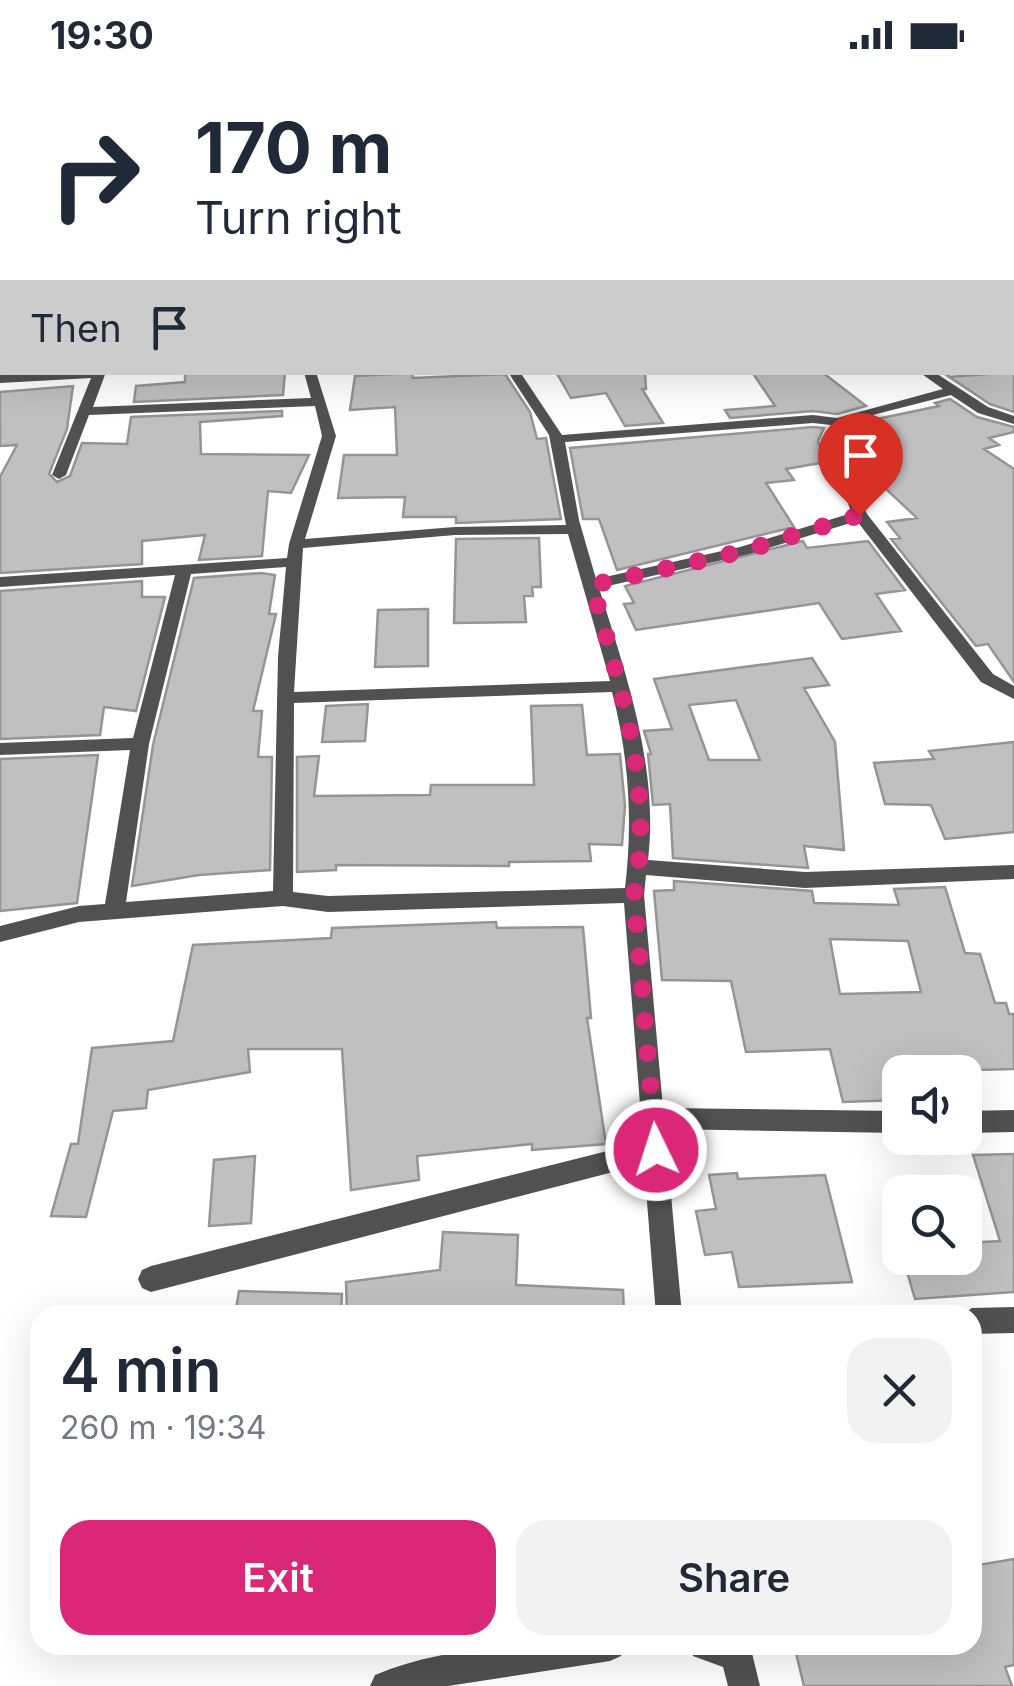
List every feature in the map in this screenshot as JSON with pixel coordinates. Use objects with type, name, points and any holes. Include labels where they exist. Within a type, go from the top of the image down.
[{"type":"street","points":[[0,378],[59,375]]},
{"type":"street","points":[[59,475],[98,375]]},
{"type":"street","points":[[283,898],[286,698],[296,553],[329,436],[328,420],[310,375]]},
{"type":"street","points":[[516,375],[548,416],[558,439],[574,529],[620,686],[642,791],[634,895],[668,1305]]},
{"type":"street","points":[[930,375],[983,410],[1014,420]]},
{"type":"street","points":[[558,439],[813,419],[839,422],[952,391]]},
{"type":"street","points":[[85,410],[320,402]]},
{"type":"street","points":[[839,422],[828,440],[860,515],[986,678],[1014,692]]},
{"type":"street","points":[[592,585],[744,551],[860,515]]},
{"type":"street","points":[[0,582],[185,567],[455,531],[574,529]]},
{"type":"street","points":[[114,911],[140,744],[185,567]]},
{"type":"street","points":[[286,698],[620,686]]},
{"type":"street","points":[[0,749],[140,744]]},
{"type":"street","points":[[639,868],[804,880],[1014,872]]},
{"type":"street","points":[[0,934],[79,914],[283,898],[328,904],[634,895]]},
{"type":"street","points":[[654,1118],[882,1122]]},
{"type":"street","points":[[982,1121],[1014,1120]]},
{"type":"street","points":[[151,1278],[656,1150]]},
{"type":"street","points":[[982,1322],[1014,1320]]},
{"type":"street","points":[[386,1686],[456,1668],[543,1655]]},
{"type":"building","points":[[185,375],[285,375],[283,395],[134,402],[136,386],[185,382]]},
{"type":"building","points":[[506,375],[530,412],[537,439],[546,438],[561,519],[456,523],[456,517],[403,517],[405,497],[338,498],[344,455],[397,455],[395,407],[350,410],[355,376]]},
{"type":"building","points":[[558,375],[645,375],[646,389],[642,389],[663,423],[625,426],[606,393],[571,398]]},
{"type":"building","points":[[754,375],[826,375],[866,406],[837,414],[813,411],[730,418],[725,410],[775,406]]},
{"type":"building","points":[[1014,375],[1014,412],[990,404],[949,377]]},
{"type":"building","points":[[73,386],[67,429],[49,474],[57,482],[70,476],[82,443],[127,444],[131,417],[282,411],[282,416],[200,422],[201,454],[309,455],[291,493],[268,491],[262,556],[199,560],[205,535],[142,541],[142,564],[0,573],[0,477],[17,445],[0,446],[0,392]]},
{"type":"building","points":[[950,399],[977,417],[1014,427],[1014,432],[989,438],[999,445],[984,449],[1014,469],[1014,682],[988,644],[976,646],[891,539],[900,538],[887,522],[917,518],[853,458],[847,458],[839,440],[847,428],[858,423],[939,406],[935,403]]},
{"type":"building","points":[[824,428],[818,441],[826,462],[786,469],[794,480],[766,483],[794,527],[617,570],[599,519],[583,519],[570,448]]},
{"type":"building","points":[[539,538],[541,587],[532,587],[533,596],[524,596],[526,622],[454,623],[456,539]]},
{"type":"building","points":[[803,541],[807,548],[868,541],[905,590],[876,594],[901,631],[842,639],[819,603],[636,630],[624,604],[634,603],[625,586]]},
{"type":"building","points":[[275,575],[269,614],[276,614],[253,711],[262,711],[258,757],[272,757],[270,870],[199,875],[132,886],[153,745],[194,578]]},
{"type":"building","points":[[142,581],[142,597],[165,597],[136,711],[104,707],[100,735],[0,739],[0,591]]},
{"type":"building","points":[[428,609],[428,666],[375,667],[378,610]]},
{"type":"building","points":[[812,658],[829,685],[804,688],[835,742],[844,850],[804,846],[808,868],[673,858],[670,804],[653,805],[651,754],[644,731],[672,729],[654,679]],"holes":[[[736,700],[760,760],[709,760],[689,705]]]},
{"type":"building","points":[[368,704],[365,741],[322,742],[326,706]]},
{"type":"building","points":[[582,705],[587,755],[620,754],[625,806],[622,845],[589,844],[591,861],[509,862],[509,866],[336,865],[336,870],[297,872],[297,757],[319,756],[314,796],[430,795],[431,785],[534,785],[531,706]]},
{"type":"building","points":[[1014,742],[1014,832],[945,839],[931,805],[885,804],[874,763],[934,759],[929,751]]},
{"type":"building","points":[[98,755],[77,903],[0,911],[0,759]]},
{"type":"building","points":[[674,881],[812,891],[814,903],[899,905],[894,889],[945,887],[965,953],[980,954],[995,1003],[1006,1003],[1009,1014],[1014,1014],[1014,1069],[982,1070],[982,1055],[882,1055],[882,1101],[843,1102],[830,1049],[746,1052],[731,981],[662,980],[654,891],[674,890]],"holes":[[[830,939],[908,941],[921,992],[840,994]]]},
{"type":"building","points":[[496,922],[497,928],[583,927],[591,1018],[587,1018],[606,1144],[532,1150],[532,1144],[417,1156],[419,1180],[351,1190],[342,1049],[248,1049],[250,1072],[148,1090],[146,1108],[113,1111],[86,1217],[51,1216],[71,1144],[78,1144],[92,1048],[173,1041],[193,945],[331,938],[332,928]]},
{"type":"building","points":[[1014,1154],[1014,1292],[915,1299],[908,1275],[982,1275],[982,1242],[1000,1241],[973,1155]]},
{"type":"building","points":[[255,1156],[251,1223],[209,1226],[214,1160]]},
{"type":"building","points":[[737,1173],[738,1179],[825,1175],[852,1282],[739,1287],[732,1252],[705,1255],[696,1211],[716,1209],[709,1175]]},
{"type":"building","points":[[443,1232],[518,1235],[516,1285],[623,1290],[624,1305],[347,1305],[346,1282],[440,1270]]},
{"type":"building","points":[[239,1291],[342,1294],[341,1305],[237,1305]]},
{"type":"building","points":[[1014,1559],[1014,1665],[1005,1667],[1012,1686],[804,1686],[796,1655],[982,1655],[982,1564]]},
{"type":"route","points":[[656,1150],[634,895],[642,791],[629,722],[592,585],[744,551],[860,515]]}]
